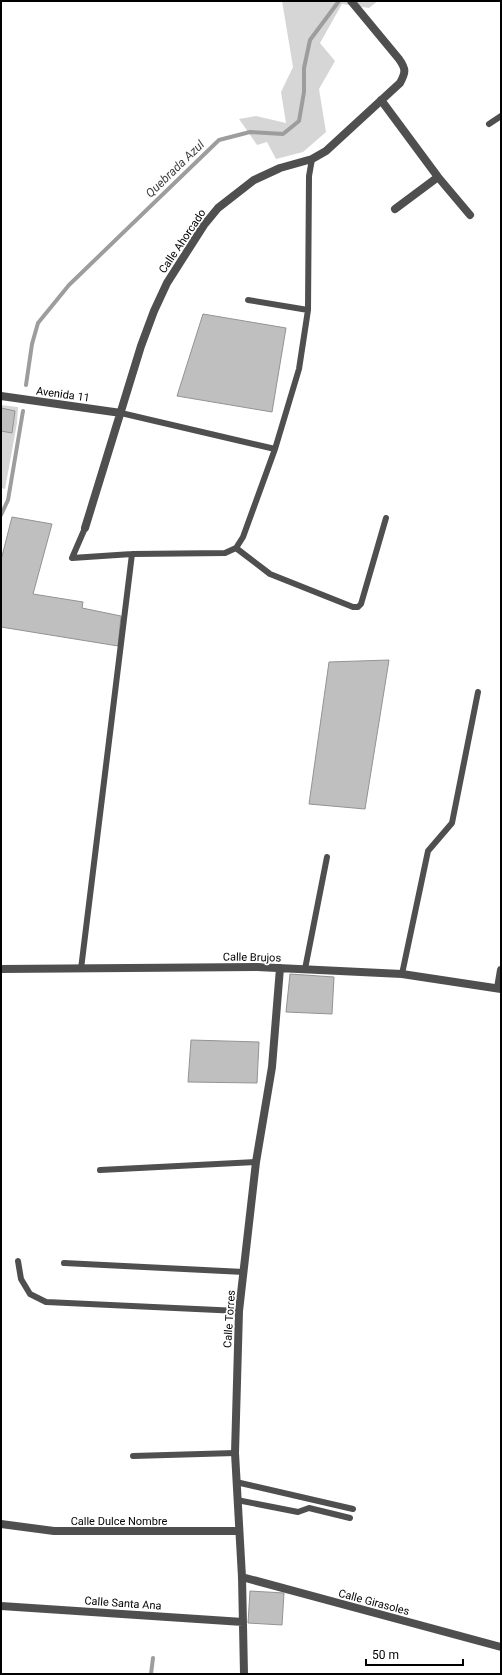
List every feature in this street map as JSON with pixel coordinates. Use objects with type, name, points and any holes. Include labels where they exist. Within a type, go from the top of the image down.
[{"type":"street","name":"Calle Ahorcado","points":[[85,528],[141,346],[154,311],[167,283],[204,225],[218,208],[254,180],[280,168],[312,158],[326,151],[338,142],[400,83],[405,74],[404,66],[351,1]]},
{"type":"street","points":[[381,100],[438,177],[470,215]]},
{"type":"street","points":[[395,209],[438,177]]},
{"type":"street","name":"Avenida 11","points":[[1,396],[121,413]]},
{"type":"street","name":"Calle Torres","points":[[244,1674],[242,1577],[238,1531],[235,1453],[239,1311],[256,1162],[272,1067],[280,968]]},
{"type":"street","name":"Calle Brujos","points":[[1,969],[305,969],[402,974],[500,989]]},
{"type":"street","points":[[500,989],[501,970]]},
{"type":"street","name":"Calle Dulce Nombre","points":[[1,1524],[54,1532],[238,1531]]},
{"type":"street","name":"Calle Girasoles","points":[[242,1577],[501,1647]]},
{"type":"street","name":"Calle Santa Ana","points":[[1,1606],[243,1622]]},
{"type":"lane","points":[[489,124],[501,116]]},
{"type":"lane","points":[[85,528],[72,558],[132,554],[225,553],[236,548],[243,537],[275,449],[299,369],[308,310],[309,176],[312,158]]},
{"type":"lane","points":[[248,300],[308,310]]},
{"type":"lane","points":[[121,413],[275,449]]},
{"type":"lane","points":[[236,548],[270,574],[353,607],[358,607],[361,604],[386,518]]},
{"type":"lane","points":[[81,969],[132,554]]},
{"type":"lane","points":[[402,974],[428,851],[452,824],[478,692]]},
{"type":"lane","points":[[305,969],[327,857]]},
{"type":"lane","points":[[100,1170],[256,1162]]},
{"type":"lane","points":[[18,1260],[21,1279],[30,1294],[46,1302],[239,1311]]},
{"type":"lane","points":[[64,1263],[244,1272]]},
{"type":"lane","points":[[133,1456],[235,1453]]},
{"type":"lane","points":[[236,1482],[353,1510]]},
{"type":"lane","points":[[237,1500],[298,1512],[309,1508],[350,1518]]},
{"type":"shaded area","points":[[282,1],[378,1],[369,8],[342,4],[320,43],[335,61],[319,89],[326,132],[303,152],[276,159],[267,142],[257,145],[239,119],[256,116],[286,123],[281,92],[293,67]]},
{"type":"shaded area","points":[[1,405],[18,407],[17,423],[5,489],[1,488]]},
{"type":"building","points":[[203,314],[286,328],[272,412],[177,396]]},
{"type":"building","points":[[1,408],[15,411],[12,433],[1,431]]},
{"type":"building","points":[[12,517],[52,524],[33,594],[83,602],[82,608],[121,616],[118,646],[1,627],[1,560]]},
{"type":"building","points":[[389,660],[365,809],[309,804],[329,662]]},
{"type":"building","points":[[290,974],[334,977],[332,1014],[286,1012]]},
{"type":"building","points":[[191,1040],[259,1042],[257,1083],[188,1082]]},
{"type":"building","points":[[250,1591],[284,1593],[282,1625],[248,1623]]},
{"type":"waterway","name":"Quebrada Azul","points":[[26,385],[32,344],[38,323],[69,285],[219,140],[250,132],[283,134],[299,121],[304,92],[304,68],[310,40],[339,1]]},
{"type":"waterway","name":"Quebrada Azul","points":[[1,515],[8,500],[23,411]]},
{"type":"waterway","points":[[151,1674],[153,1658]]}]
